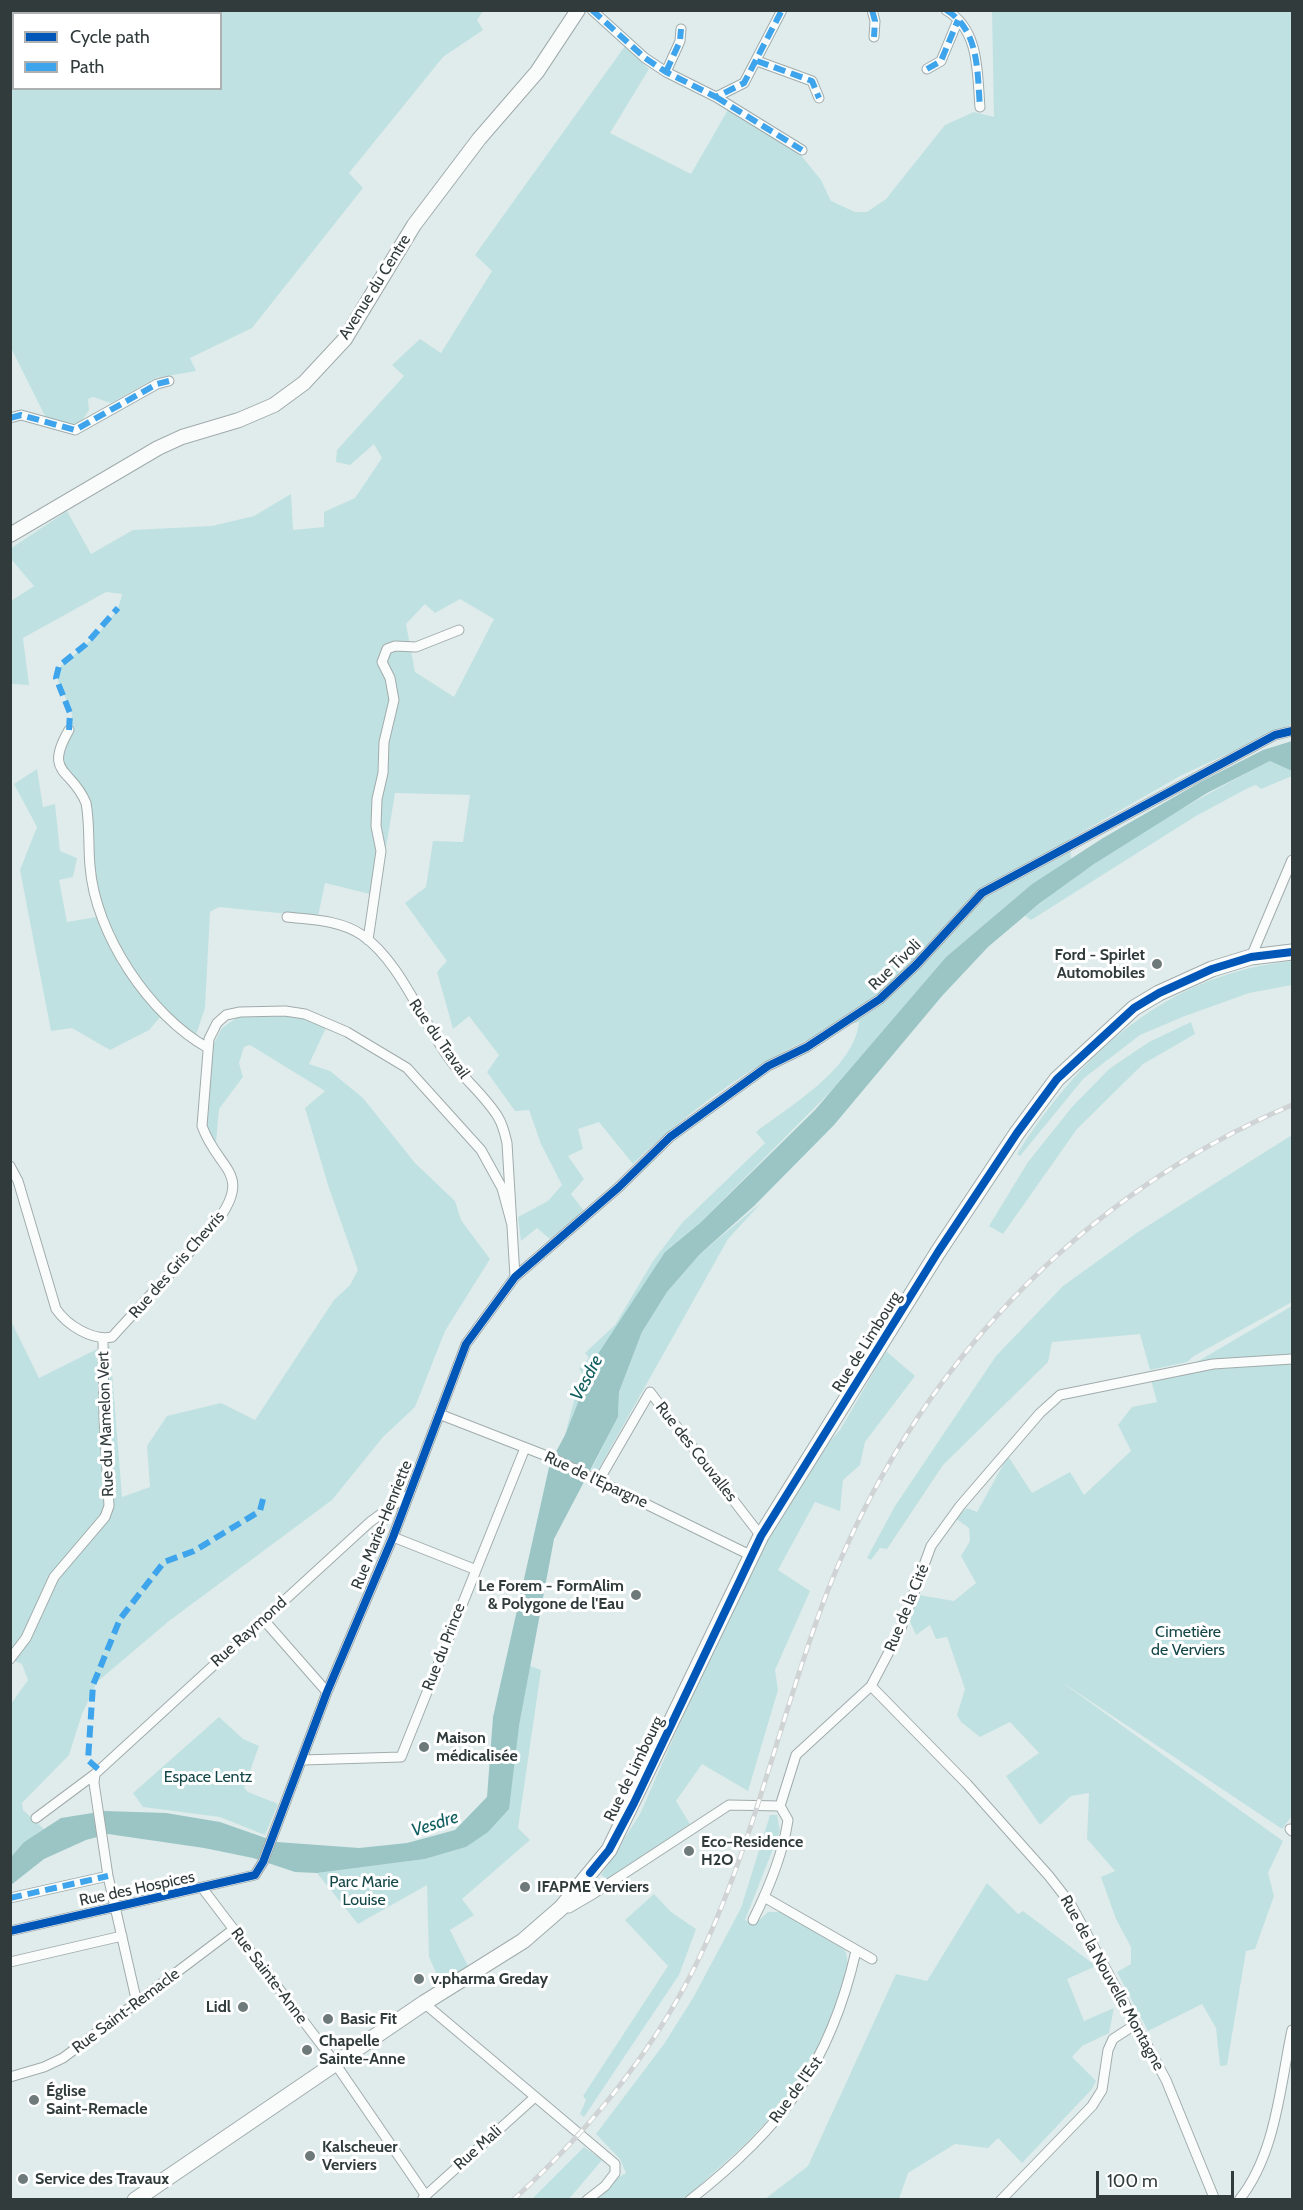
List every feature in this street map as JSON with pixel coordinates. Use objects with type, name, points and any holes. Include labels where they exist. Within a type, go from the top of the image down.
[{"type":"main road","name":"Rue de Limbourg","points":[[135,2199],[424,2003],[523,1941],[561,1908],[609,1850],[699,1669],[750,1555],[761,1536],[938,1252],[1017,1133],[1057,1079],[1134,1008],[1186,980],[1251,957],[1293,952]]},
{"type":"street","name":"Avenue du Centre","points":[[10,535],[158,448],[182,437],[239,420],[274,405],[304,384],[345,339],[414,225],[479,139],[537,72],[578,10]]},
{"type":"street","points":[[592,10],[645,58],[666,72],[716,97],[802,150]]},
{"type":"street","points":[[716,97],[744,83],[782,10]]},
{"type":"street","points":[[872,10],[875,21],[874,38]]},
{"type":"street","points":[[946,10],[958,20],[974,49],[980,107]]},
{"type":"street","points":[[927,69],[941,60],[958,20]]},
{"type":"street","points":[[666,72],[680,41],[681,29]]},
{"type":"street","points":[[757,61],[812,81],[819,98]]},
{"type":"street","points":[[10,418],[21,415],[75,430],[157,384],[169,381]]},
{"type":"street","points":[[368,940],[381,851],[376,826],[377,799],[383,773],[384,742],[394,700],[390,678],[382,662],[387,649],[395,646],[417,647],[459,630]]},
{"type":"street","points":[[69,730],[58,750],[57,757],[66,777],[83,795],[86,803],[93,886],[109,933],[130,975],[148,999],[196,1042],[208,1048]]},
{"type":"street","name":"Rue Tivoli","points":[[538,1257],[619,1187],[670,1137],[768,1066],[807,1047],[880,999],[916,965],[982,893],[1275,735],[1293,731]]},
{"type":"street","points":[[1251,957],[1293,860]]},
{"type":"street","name":"Rue du Travail","points":[[287,917],[330,921],[347,927],[368,940],[394,970],[452,1062],[502,1124],[507,1143],[512,1225]]},
{"type":"street","name":"Rue des Gris Chevris","points":[[108,1338],[216,1223],[229,1205],[234,1191],[231,1173],[206,1138],[202,1126],[208,1048],[211,1034],[225,1015],[240,1012],[277,1011],[305,1014],[348,1032],[407,1068],[481,1150],[502,1188],[512,1225]]},
{"type":"street","points":[[10,1166],[18,1181],[57,1309],[63,1319],[108,1338]]},
{"type":"street","points":[[512,1225],[515,1277]]},
{"type":"street","name":"Rue Marie-Henriette","points":[[263,1862],[327,1692],[393,1537],[406,1496],[466,1344],[515,1277],[538,1257]]},
{"type":"street","name":"Rue du Mamelon Vert","points":[[10,1659],[26,1638],[54,1577],[105,1517],[110,1506],[104,1418],[108,1338]]},
{"type":"street","name":"Rue de la Cité","points":[[753,1920],[764,1897],[787,1823],[786,1813],[780,1806],[796,1755],[871,1686],[900,1631],[931,1546],[960,1506],[1043,1411],[1060,1395],[1202,1366],[1293,1359]]},
{"type":"street","name":"Rue des Couvalles","points":[[596,1479],[650,1392],[761,1536]]},
{"type":"street","name":"Rue de l'Epargne","points":[[439,1414],[552,1458],[750,1555]]},
{"type":"street","name":"Rue du Prince","points":[[303,1760],[401,1757],[474,1569],[525,1448]]},
{"type":"street","name":"Rue Raymond","points":[[36,1818],[95,1774],[370,1522],[406,1496]]},
{"type":"street","points":[[393,1537],[474,1569]]},
{"type":"street","points":[[263,1619],[327,1692]]},
{"type":"street","name":"Rue de la Nouvelle Montagne","points":[[871,1686],[967,1784],[1070,1903],[1177,2103],[1215,2199]]},
{"type":"street","points":[[95,1774],[108,1876],[137,2003]]},
{"type":"street","points":[[561,1908],[569,1908],[593,1894],[729,1805],[780,1806]]},
{"type":"street","name":"Rue des Hospices","points":[[10,1931],[203,1889],[255,1875],[263,1862]]},
{"type":"street","points":[[10,1898],[108,1876]]},
{"type":"street","name":"Rue Sainte-Anne","points":[[203,1889],[334,2064],[424,2198]]},
{"type":"street","points":[[764,1897],[872,1959]]},
{"type":"street","name":"Rue Saint-Remacle","points":[[10,2077],[44,2067],[63,2058],[234,1929]]},
{"type":"street","points":[[10,1962],[122,1936]]},
{"type":"street","name":"Rue de l'Est","points":[[690,2199],[735,2163],[777,2119],[803,2086],[824,2050],[839,2015],[856,1951]]},
{"type":"street","points":[[424,2003],[615,2164],[615,2173],[605,2186],[587,2199]]},
{"type":"street","points":[[1001,2199],[1092,2106],[1102,2090],[1108,2050],[1113,2039],[1136,2024]]},
{"type":"street","points":[[1239,2199],[1249,2187],[1266,2154],[1293,2030]]},
{"type":"street","name":"Rue Mali","points":[[424,2198],[535,2097]]},
{"type":"green space","points":[[10,11],[483,11],[477,20],[483,30],[443,57],[349,173],[363,188],[252,328],[190,358],[196,371],[156,378],[111,403],[93,397],[88,399],[89,410],[79,425],[65,425],[45,416],[11,348]]},
{"type":"green space","points":[[992,11],[1292,11],[1292,724],[1180,776],[1070,839],[1071,859],[1032,884],[946,957],[838,1084],[700,1223],[665,1252],[591,1369],[565,1435],[575,1397],[584,1375],[579,1369],[589,1358],[585,1353],[615,1325],[653,1261],[682,1223],[765,1143],[756,1132],[803,1098],[846,1055],[855,1039],[859,1022],[829,1031],[768,1060],[681,1121],[633,1164],[599,1122],[578,1129],[583,1149],[568,1156],[584,1179],[571,1194],[584,1211],[550,1239],[537,1228],[521,1241],[518,1217],[548,1201],[562,1185],[541,1144],[529,1110],[515,1111],[487,1072],[499,1055],[469,1016],[453,1029],[437,972],[447,961],[405,903],[426,887],[433,841],[463,842],[470,795],[395,793],[378,896],[325,883],[318,917],[219,907],[210,912],[205,1008],[196,1035],[176,1020],[143,985],[116,945],[95,887],[91,819],[61,759],[72,716],[58,682],[60,668],[110,620],[120,603],[122,594],[106,592],[23,638],[29,685],[11,684],[11,601],[34,586],[11,559],[10,549],[67,511],[91,554],[133,530],[212,526],[254,516],[291,494],[293,530],[324,527],[324,512],[355,498],[382,458],[374,444],[350,465],[336,462],[337,450],[404,376],[392,365],[420,339],[441,353],[492,271],[475,255],[625,46],[649,69],[610,133],[691,174],[729,108],[795,148],[821,180],[831,201],[855,212],[867,212],[886,199],[945,125],[974,112],[994,117]],"holes":[[[460,599],[494,619],[454,697],[415,672],[406,624],[425,604],[435,613]]]},
{"type":"green space","points":[[1270,761],[1292,771],[1292,776],[1261,789],[1256,785],[1248,788],[1196,816],[1031,920],[1025,916],[1053,893],[1143,832]]},
{"type":"green space","points":[[37,769],[43,807],[55,804],[60,851],[77,858],[73,877],[59,880],[67,922],[97,917],[110,945],[125,969],[162,1015],[149,1030],[110,1050],[72,1028],[51,1031],[20,870],[37,827],[14,784]]},
{"type":"green space","points":[[1292,961],[1292,985],[1249,993],[1140,1035],[1084,1078],[1020,1156],[1017,1154],[1042,1117],[1070,1083],[1132,1024],[1167,1001],[1205,982],[1247,969]]},
{"type":"green space","points":[[262,1014],[301,1017],[326,1028],[309,1064],[330,1071],[363,1098],[415,1163],[455,1201],[461,1220],[490,1259],[445,1331],[415,1407],[383,1437],[332,1500],[169,1621],[97,1682],[82,1714],[69,1755],[22,1803],[23,1810],[44,1829],[24,1842],[11,1857],[11,1704],[28,1680],[22,1664],[10,1659],[10,1319],[39,1378],[99,1348],[110,1347],[122,1497],[150,1487],[147,1446],[167,1416],[221,1403],[255,1420],[334,1300],[350,1285],[358,1270],[329,1188],[305,1108],[325,1091],[250,1045],[244,1047],[239,1063],[243,1077],[219,1109],[216,1143],[205,1124],[213,1045],[222,1028],[238,1017]]},
{"type":"green space","points":[[1191,1022],[1195,1034],[1143,1064],[1077,1129],[1003,1234],[989,1226],[1028,1162],[1072,1107],[1109,1069],[1149,1042]]},
{"type":"green space","points":[[1292,1135],[1292,1302],[1187,1362],[1150,1370],[1140,1334],[1052,1342],[1048,1362],[943,1465],[887,1549],[880,1548],[871,1560],[867,1558],[895,1506],[996,1356],[1063,1286],[1138,1232]]},
{"type":"green space","points":[[762,1202],[728,1239],[597,1472],[591,1470],[618,1417],[619,1392],[642,1332],[667,1292],[700,1254]]},
{"type":"green space","points":[[1292,1306],[1292,1355],[1195,1363]]},
{"type":"green space","points":[[886,1351],[915,1376],[865,1442],[860,1465],[843,1480],[840,1511],[815,1502],[778,1570],[810,1591],[775,1670],[778,1690],[748,1791],[702,1764],[676,1801],[690,1824],[609,1880],[601,1875],[640,1814],[716,1641],[772,1533],[817,1456],[840,1430]]},
{"type":"green space","name":"Cimetière de Verviers","points":[[1292,1363],[1292,1816],[1282,1829],[1060,1681],[1283,1841],[1268,1873],[1274,1896],[1255,1949],[1246,1951],[1227,2065],[1220,2066],[1216,2028],[1202,2004],[1148,2031],[1117,1972],[1131,1964],[1131,1947],[1116,1919],[1101,1877],[1115,1871],[1087,1839],[1089,1793],[1071,1796],[1040,1825],[1006,1776],[1039,1753],[1010,1722],[980,1737],[961,1722],[957,1715],[965,1689],[947,1637],[936,1639],[930,1625],[916,1635],[908,1617],[919,1595],[954,1601],[976,1583],[961,1556],[970,1541],[969,1528],[955,1518],[967,1508],[977,1512],[1008,1456],[1032,1493],[1070,1472],[1084,1495],[1131,1451],[1118,1425],[1132,1407],[1157,1402],[1151,1380],[1211,1367]]},
{"type":"green space","name":"Parc Marie Louise","points":[[530,1666],[541,1670],[518,1828],[530,1840],[462,1899],[474,1915],[450,1930],[470,1970],[442,1986],[429,1957],[427,1885],[358,1924],[317,1873],[425,1859],[466,1847],[519,1726]]},
{"type":"green space","name":"Espace Lentz","points":[[219,1717],[243,1739],[259,1746],[244,1788],[248,1792],[278,1804],[265,1835],[220,1817],[143,1807],[133,1793]]},
{"type":"green space","points":[[770,1815],[777,1815],[780,1831],[745,1920],[754,1925],[768,1912],[781,1912],[844,1949],[847,1959],[846,1971],[831,2020],[805,2069],[773,2114],[754,2135],[690,2194],[682,2199],[666,2201],[595,2200],[617,2178],[626,2173],[620,2159],[596,2134],[664,2044],[693,1998],[741,1908]]},
{"type":"green space","points":[[987,1883],[1018,1914],[1023,1911],[1096,1966],[1067,1979],[1084,2021],[1114,2008],[1109,2033],[1082,2046],[1072,2057],[1096,2081],[1092,2089],[1022,2163],[998,2138],[988,2148],[955,2144],[908,2173],[899,2199],[765,2199],[808,2166],[896,1974],[927,1981]]},
{"type":"green space","points":[[654,1894],[671,1912],[696,1929],[679,1975],[584,2117],[580,2114],[586,2100],[583,2096],[668,1966],[625,1920]]},
{"type":"green space","points":[[584,2147],[602,2160],[569,2199],[532,2199]]},
{"type":"shaded area","points":[[1292,741],[1292,771],[1270,761],[1207,793],[1094,864],[1040,903],[988,947],[942,996],[834,1125],[754,1206],[700,1254],[667,1292],[642,1332],[619,1392],[618,1417],[554,1539],[519,1726],[509,1809],[488,1832],[466,1847],[425,1859],[317,1873],[295,1872],[253,1858],[204,1848],[108,1834],[86,1840],[44,1859],[11,1885],[11,1857],[24,1842],[61,1818],[105,1811],[166,1813],[220,1822],[277,1842],[359,1848],[407,1843],[455,1830],[487,1797],[493,1717],[550,1463],[565,1435],[596,1357],[665,1252],[700,1223],[815,1110],[946,957],[1032,884],[1103,838],[1202,781],[1263,750]]},
{"type":"railway","points":[[513,2200],[569,2145],[620,2085],[664,2021],[702,1952],[738,1863],[796,1680],[828,1590],[864,1510],[906,1435],[956,1365],[1011,1300],[1073,1241],[1140,1189],[1214,1143],[1292,1105]]},
{"type":"marked path","points":[[592,10],[645,58],[666,72],[716,97],[744,83],[782,10]]},
{"type":"marked path","points":[[872,10],[875,21],[874,37]]},
{"type":"marked path","points":[[946,10],[957,19],[971,41],[977,67],[980,107]]},
{"type":"marked path","points":[[927,69],[941,61],[958,20]]},
{"type":"marked path","points":[[666,72],[680,41],[681,29]]},
{"type":"marked path","points":[[757,61],[812,81],[819,98]]},
{"type":"marked path","points":[[716,97],[802,150]]},
{"type":"marked path","points":[[10,418],[21,415],[75,430],[157,384],[169,381]]},
{"type":"marked path","points":[[69,730],[70,713],[56,678],[59,666],[85,645],[118,608]]},
{"type":"marked path","points":[[98,1769],[88,1760],[93,1685],[120,1619],[164,1562],[194,1551],[260,1511],[263,1499]]},
{"type":"marked path","points":[[10,1898],[108,1876]]},
{"type":"cycle path","points":[[10,1931],[255,1875],[263,1862],[327,1692],[393,1537],[466,1344],[515,1277],[619,1187],[670,1137],[768,1066],[807,1047],[880,999],[916,965],[982,893],[1275,735],[1292,731]]},
{"type":"cycle path","points":[[590,1873],[609,1850],[634,1803],[761,1536],[938,1252],[1017,1133],[1057,1079],[1134,1008],[1159,993],[1212,969],[1251,957],[1292,952]]},
{"type":"place","name":"Ford - Spirlet Automobiles","points":[[1157,964]]},
{"type":"place","name":"Le Forem - FormAlim & Polygone de l'Eau","points":[[636,1595]]},
{"type":"place","name":"Maison médicalisée","points":[[424,1747]]},
{"type":"place","name":"Eco-Residence H2O","points":[[689,1851]]},
{"type":"place","name":"IFAPME Verviers","points":[[525,1887]]},
{"type":"place","name":"v.pharma Greday","points":[[419,1979]]},
{"type":"place","name":"Lidl","points":[[243,2007]]},
{"type":"place","name":"Basic Fit","points":[[328,2019]]},
{"type":"place","name":"Chapelle Sainte-Anne","points":[[307,2050]]},
{"type":"place","name":"Église Saint-Remacle","points":[[34,2100]]},
{"type":"place","name":"Kalscheuer Verviers","points":[[310,2156]]},
{"type":"place","name":"Service des Travaux","points":[[23,2179]]},
{"type":"water label","name":"Vesdre","points":[[587,1378]]},
{"type":"water label","name":"Vesdre","points":[[435,1824]]}]
